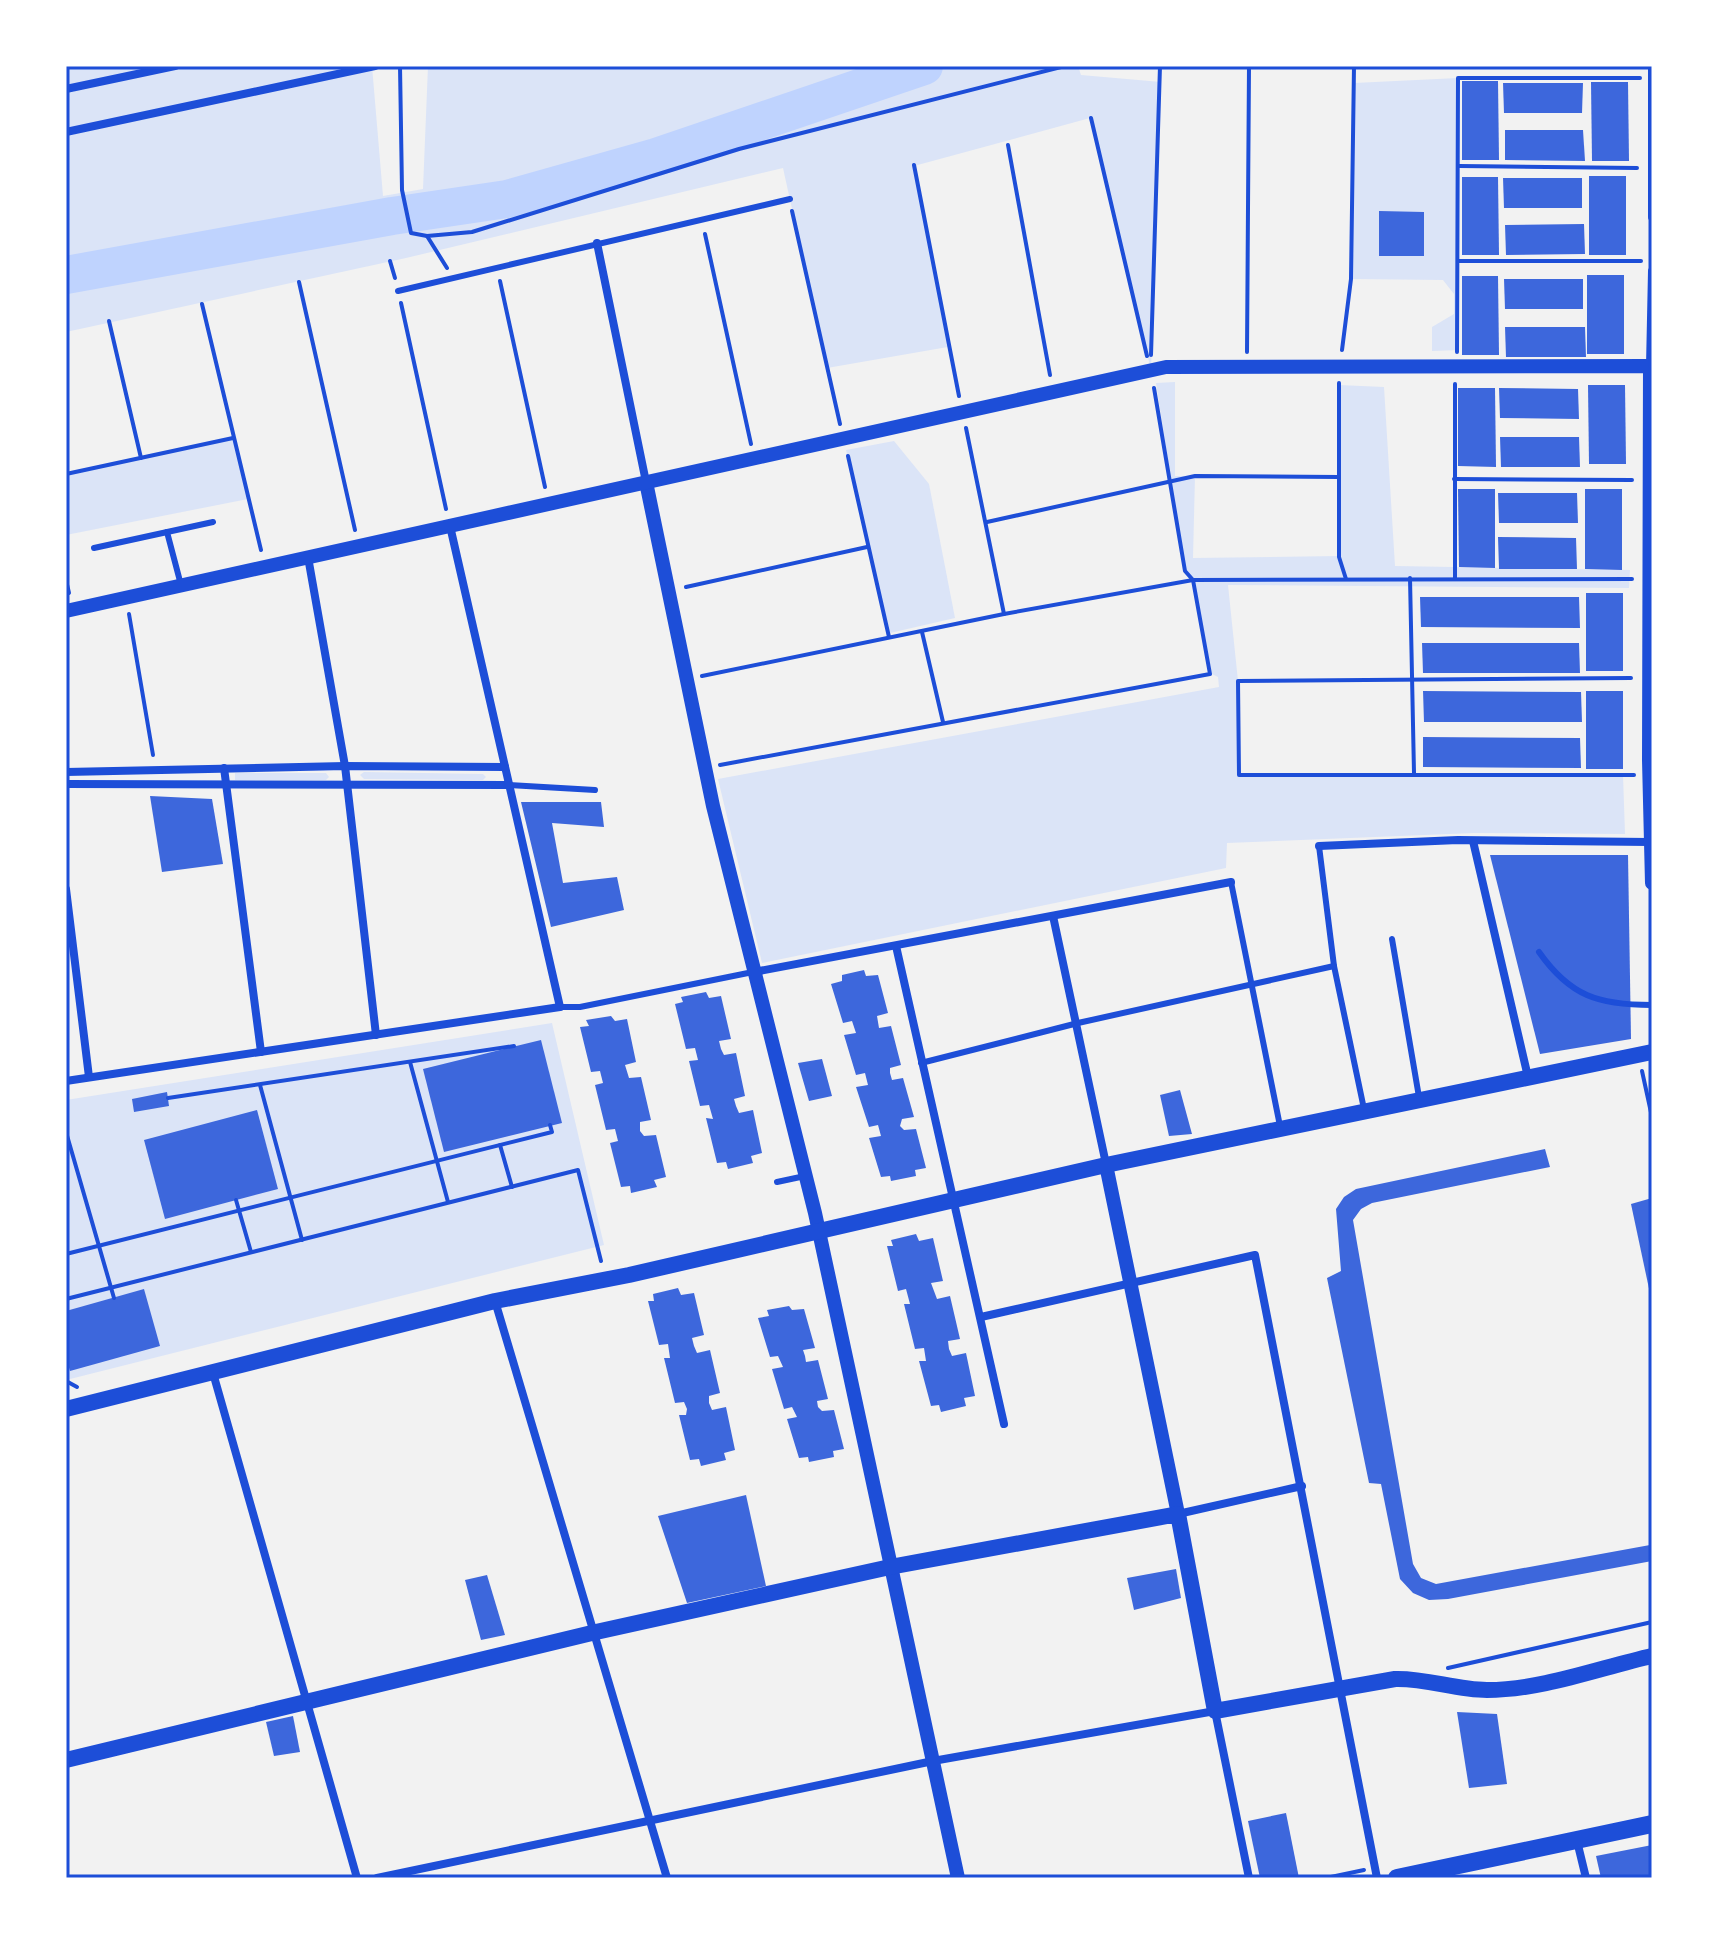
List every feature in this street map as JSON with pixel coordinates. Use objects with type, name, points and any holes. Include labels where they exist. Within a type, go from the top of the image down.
[{"type":"main road","points":[[66,1409],[495,1301],[629,1275],[1106,1165],[1652,1052]]},
{"type":"main road","points":[[66,1760],[596,1632],[890,1567],[1178,1514],[1215,1711],[1395,1679],[1435,1680],[1464,1689],[1491,1690],[1543,1682],[1652,1656]]},
{"type":"main road","points":[[1397,1878],[1652,1824]]},
{"type":"street","points":[[66,89],[175,66]]},
{"type":"street","points":[[66,132],[375,66]]},
{"type":"street","points":[[1652,66],[1652,217]]},
{"type":"street","points":[[597,243],[706,767],[753,972],[819,1231],[958,1878]]},
{"type":"street","points":[[1652,271],[1648,480],[1652,883]]},
{"type":"street","points":[[66,611],[1151,370],[1247,366],[1651,366]]},
{"type":"street","points":[[66,1081],[560,1007],[450,526]]},
{"type":"street","points":[[308,557],[348,785],[376,1035]]},
{"type":"street","points":[[66,772],[345,766],[505,767]]},
{"type":"street","points":[[224,768],[261,1052]]},
{"type":"street","points":[[156,769],[157,784]]},
{"type":"street","points":[[66,784],[509,785]]},
{"type":"street","points":[[1319,846],[1473,841],[1650,842]]},
{"type":"street","points":[[1473,841],[1528,1077]]},
{"type":"street","points":[[753,972],[1231,882]]},
{"type":"street","points":[[66,889],[89,1077]]},
{"type":"street","points":[[1053,916],[1078,1023],[1178,1514],[1302,1486]]},
{"type":"street","points":[[896,946],[1004,1424]]},
{"type":"street","points":[[981,1317],[1255,1255],[1377,1878]]},
{"type":"street","points":[[495,1301],[667,1878]]},
{"type":"street","points":[[213,1373],[304,1702],[357,1878]]},
{"type":"street","points":[[377,1878],[651,1823],[933,1761],[1215,1711],[1249,1878]]},
{"type":"street","points":[[1576,1840],[1586,1878]]},
{"type":"lane","points":[[398,291],[790,199]]},
{"type":"lane","points":[[94,548],[213,522]]},
{"type":"lane","points":[[167,532],[181,585]]},
{"type":"lane","points":[[509,785],[595,790]]},
{"type":"lane","points":[[1319,846],[1334,966],[1365,1113]]},
{"type":"lane","points":[[1231,882],[1281,1131]]},
{"type":"lane","points":[[1392,939],[1420,1101]]},
{"type":"lane","points":[[1539,952],[1559,981],[1584,994],[1621,1004],[1652,1005]]},
{"type":"lane","points":[[921,1063],[1078,1023],[1334,966]]},
{"type":"lane","points":[[560,1007],[580,1007],[753,972]]},
{"type":"lane","points":[[777,1182],[805,1176]]},
{"type":"path","points":[[400,66],[402,190],[411,233],[427,236],[472,232],[739,149],[1065,66]]},
{"type":"path","points":[[1151,370],[1160,66]]},
{"type":"path","points":[[1247,366],[1249,66]]},
{"type":"path","points":[[1346,579],[1339,557],[1340,366],[1351,279],[1354,66]]},
{"type":"path","points":[[1455,578],[1458,78],[1652,78]]},
{"type":"path","points":[[706,767],[1210,674],[1193,580],[1185,571],[1151,370],[1091,118]]},
{"type":"path","points":[[1008,145],[1053,391]]},
{"type":"path","points":[[914,165],[1004,614]]},
{"type":"path","points":[[1459,166],[1652,168]]},
{"type":"path","points":[[790,199],[889,637]]},
{"type":"path","points":[[702,220],[754,458]]},
{"type":"path","points":[[427,236],[453,277]]},
{"type":"path","points":[[390,261],[450,526]]},
{"type":"path","points":[[1459,261],[1652,261]]},
{"type":"path","points":[[497,266],[549,504]]},
{"type":"path","points":[[299,282],[358,546]]},
{"type":"path","points":[[202,304],[265,566]]},
{"type":"path","points":[[109,321],[141,458]]},
{"type":"path","points":[[66,474],[233,438]]},
{"type":"path","points":[[986,523],[1171,479],[1195,476],[1339,477]]},
{"type":"path","points":[[1454,479],[1648,480]]},
{"type":"path","points":[[669,591],[867,547]]},
{"type":"path","points":[[1410,578],[1414,773]]},
{"type":"path","points":[[688,679],[1004,614],[1193,580],[1650,578]]},
{"type":"path","points":[[126,598],[156,769]]},
{"type":"path","points":[[922,632],[943,722]]},
{"type":"path","points":[[1649,677],[1238,681],[1239,775],[1649,775]]},
{"type":"path","points":[[168,1098],[514,1046]]},
{"type":"path","points":[[410,1062],[448,1203]]},
{"type":"path","points":[[1644,1078],[1652,1117]]},
{"type":"path","points":[[260,1085],[302,1240]]},
{"type":"path","points":[[66,1254],[552,1132],[550,1125]]},
{"type":"path","points":[[66,1132],[114,1298]]},
{"type":"path","points":[[500,1145],[512,1187]]},
{"type":"path","points":[[66,1299],[578,1170],[601,1264]]},
{"type":"path","points":[[236,1200],[252,1253]]},
{"type":"path","points":[[66,1381],[79,1388]]},
{"type":"path","points":[[1435,1680],[1451,1665],[1652,1622]]},
{"type":"shaded area","points":[[372,66],[383,196],[423,189],[428,66],[1078,66],[1081,75],[1161,82],[1151,370],[1090,118],[914,166],[948,347],[827,368],[783,168],[406,258],[66,332],[66,67]]},
{"type":"shaded area","points":[[1458,78],[1458,350],[1432,351],[1432,327],[1454,314],[1454,294],[1443,280],[1351,279],[1354,83]]},
{"type":"shaded area","points":[[1175,382],[1175,476],[1195,476],[1193,558],[1339,556],[1339,385],[1384,387],[1395,566],[1630,570],[1629,588],[1228,585],[1238,681],[1239,775],[1623,775],[1625,834],[1474,833],[1227,843],[1226,868],[762,963],[718,779],[1219,687],[1218,677],[1212,674],[1193,580],[1185,571],[1156,383]]},
{"type":"shaded area","points":[[233,438],[248,499],[66,535],[66,474]]},
{"type":"shaded area","points":[[894,441],[929,484],[955,618],[890,633],[846,450]]},
{"type":"shaded area","points":[[364,772],[483,774],[486,777],[483,780],[364,779],[360,775]]},
{"type":"shaded area","points":[[235,773],[326,773],[329,777],[326,780],[235,780]]},
{"type":"shaded area","points":[[552,1023],[604,1245],[66,1380],[66,1100]]},
{"type":"building","points":[[1462,81],[1498,81],[1499,160],[1462,160]]},
{"type":"building","points":[[1591,82],[1628,82],[1629,161],[1592,161]]},
{"type":"building","points":[[1503,83],[1583,83],[1582,113],[1504,113]]},
{"type":"building","points":[[1505,130],[1583,130],[1585,161],[1505,160]]},
{"type":"building","points":[[1589,176],[1626,176],[1626,255],[1589,255]]},
{"type":"building","points":[[1462,177],[1498,177],[1499,255],[1462,255]]},
{"type":"building","points":[[1503,178],[1582,178],[1582,208],[1504,208]]},
{"type":"building","points":[[1379,211],[1424,212],[1424,256],[1379,256]]},
{"type":"building","points":[[1584,224],[1585,254],[1506,255],[1505,225]]},
{"type":"building","points":[[1587,275],[1624,275],[1624,354],[1587,354]]},
{"type":"building","points":[[1462,276],[1498,276],[1499,355],[1462,355]]},
{"type":"building","points":[[1504,279],[1583,279],[1583,309],[1505,309]]},
{"type":"building","points":[[1505,327],[1585,327],[1586,357],[1506,357]]},
{"type":"building","points":[[1588,385],[1625,385],[1626,464],[1589,464]]},
{"type":"building","points":[[1458,388],[1495,388],[1496,467],[1458,466]]},
{"type":"building","points":[[1499,388],[1578,389],[1579,419],[1500,418]]},
{"type":"building","points":[[1500,437],[1579,437],[1580,467],[1501,467]]},
{"type":"building","points":[[1458,489],[1495,489],[1495,568],[1459,567]]},
{"type":"building","points":[[1585,489],[1622,489],[1622,570],[1585,569]]},
{"type":"building","points":[[1498,493],[1577,493],[1578,523],[1499,523]]},
{"type":"building","points":[[1498,537],[1576,538],[1577,569],[1499,569]]},
{"type":"building","points":[[1586,593],[1623,593],[1623,671],[1586,671]]},
{"type":"building","points":[[1420,597],[1579,597],[1580,628],[1421,627]]},
{"type":"building","points":[[1422,643],[1579,643],[1580,673],[1423,673]]},
{"type":"building","points":[[1423,691],[1581,692],[1582,722],[1424,722]]},
{"type":"building","points":[[1586,691],[1623,691],[1623,769],[1586,769]]},
{"type":"building","points":[[1423,737],[1580,738],[1581,768],[1423,767]]},
{"type":"building","points":[[150,796],[212,799],[223,864],[162,872]]},
{"type":"building","points":[[521,802],[601,802],[604,827],[552,823],[563,883],[617,877],[624,910],[551,927]]},
{"type":"building","points":[[1490,855],[1628,855],[1631,1039],[1540,1054]]},
{"type":"building","points":[[864,970],[866,976],[878,975],[888,1013],[877,1016],[879,1028],[891,1026],[901,1065],[890,1068],[890,1073],[892,1080],[903,1078],[914,1117],[902,1119],[900,1126],[904,1130],[916,1129],[926,1168],[915,1170],[916,1176],[891,1181],[890,1176],[881,1177],[869,1138],[881,1136],[878,1125],[869,1127],[856,1087],[868,1085],[865,1073],[856,1075],[844,1035],[856,1033],[852,1021],[843,1023],[831,984],[842,981],[842,975]]},
{"type":"building","points":[[706,992],[709,998],[721,996],[731,1039],[719,1041],[724,1055],[736,1053],[745,1096],[734,1099],[739,1113],[753,1110],[762,1153],[751,1156],[753,1163],[728,1169],[726,1162],[717,1163],[706,1118],[713,1119],[709,1105],[700,1106],[689,1061],[698,1060],[695,1048],[686,1049],[675,1004],[683,1002],[681,997]]},
{"type":"building","points":[[611,1016],[615,1021],[627,1019],[636,1062],[625,1065],[629,1078],[641,1077],[651,1120],[640,1122],[640,1131],[644,1136],[656,1135],[666,1177],[654,1180],[657,1187],[631,1193],[630,1186],[621,1187],[610,1143],[618,1141],[615,1129],[606,1130],[595,1085],[603,1083],[600,1071],[591,1072],[580,1027],[589,1026],[586,1020]]},
{"type":"building","points":[[541,1040],[562,1123],[444,1152],[423,1069]]},
{"type":"building","points":[[822,1059],[832,1096],[809,1101],[798,1063]]},
{"type":"building","points":[[1180,1090],[1192,1134],[1169,1136],[1160,1095]]},
{"type":"building","points":[[167,1092],[169,1106],[134,1112],[132,1099]]},
{"type":"building","points":[[257,1110],[278,1189],[165,1219],[144,1140]]},
{"type":"building","points":[[1545,1149],[1550,1167],[1372,1203],[1361,1209],[1353,1220],[1413,1564],[1421,1578],[1436,1584],[1650,1545],[1652,1561],[1429,1600],[1413,1593],[1400,1579],[1381,1484],[1369,1483],[1327,1278],[1341,1271],[1336,1209],[1344,1197],[1356,1189]]},
{"type":"building","points":[[1652,1198],[1652,1297],[1651,1298],[1631,1204]]},
{"type":"building","points":[[916,1234],[919,1241],[933,1238],[943,1281],[931,1283],[937,1299],[950,1296],[960,1339],[948,1341],[949,1349],[952,1356],[966,1353],[975,1396],[964,1398],[966,1406],[941,1412],[939,1405],[931,1406],[919,1361],[926,1361],[924,1348],[915,1349],[904,1304],[910,1304],[906,1289],[898,1291],[887,1246],[893,1246],[891,1240]]},
{"type":"building","points":[[678,1288],[681,1295],[694,1293],[704,1335],[692,1338],[694,1346],[697,1353],[710,1350],[720,1393],[709,1396],[709,1403],[712,1410],[726,1407],[735,1450],[724,1453],[726,1460],[701,1466],[699,1459],[690,1460],[679,1415],[686,1415],[687,1409],[684,1402],[675,1403],[664,1358],[670,1358],[668,1344],[659,1345],[648,1301],[654,1301],[653,1294]]},
{"type":"building","points":[[144,1289],[160,1346],[70,1371],[66,1357],[66,1311]]},
{"type":"building","points":[[789,1306],[792,1310],[804,1309],[815,1348],[803,1350],[806,1362],[818,1360],[828,1399],[817,1401],[818,1407],[822,1411],[834,1410],[844,1449],[833,1451],[834,1457],[809,1462],[808,1457],[799,1458],[787,1419],[797,1417],[792,1407],[784,1409],[772,1369],[783,1367],[778,1356],[770,1357],[758,1318],[769,1316],[767,1310]]},
{"type":"building","points":[[746,1495],[766,1586],[687,1603],[658,1516]]},
{"type":"building","points":[[1176,1569],[1181,1598],[1134,1610],[1127,1578]]},
{"type":"building","points":[[487,1575],[505,1635],[481,1640],[465,1580]]},
{"type":"building","points":[[1457,1712],[1497,1714],[1507,1784],[1469,1788]]},
{"type":"building","points":[[293,1716],[300,1752],[274,1756],[266,1722]]},
{"type":"building","points":[[1286,1813],[1299,1878],[1260,1878],[1248,1821]]},
{"type":"building","points":[[1652,1845],[1652,1878],[1601,1878],[1596,1856]]},
{"type":"waterway","points":[[66,275],[392,216],[507,199],[656,157],[924,66]]}]
